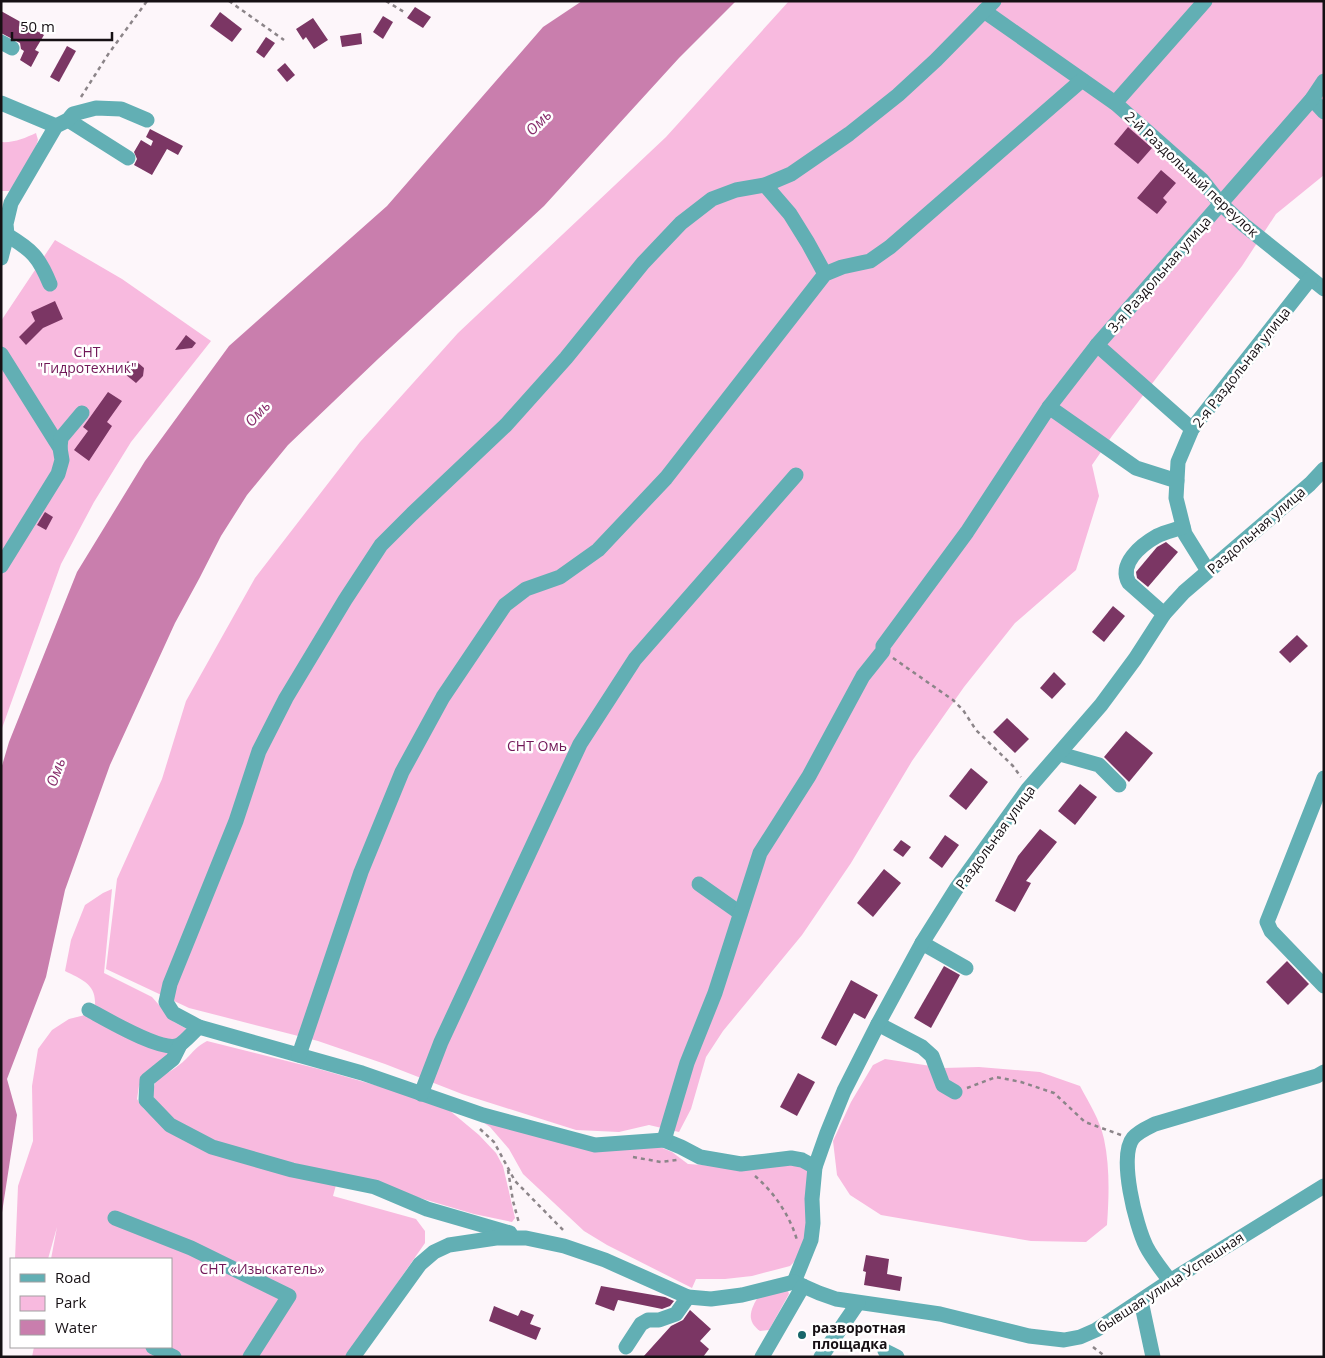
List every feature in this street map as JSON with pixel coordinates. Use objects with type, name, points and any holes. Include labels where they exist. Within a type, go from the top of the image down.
[{"type":"street","points":[[1114,103],[1205,1]]},
{"type":"street","points":[[815,1168],[802,1160],[791,1158],[741,1164],[700,1157],[664,1140],[595,1145],[483,1115],[362,1073],[199,1026],[172,1013],[166,1002],[170,984],[236,821],[259,751],[286,698],[345,600],[381,545],[506,424],[566,358],[643,263],[681,223],[712,199],[736,190],[765,185],[791,174],[849,134],[898,95],[936,60],[989,6]]},
{"type":"street","name":"2-й Раздольный переулок","points":[[989,6],[1114,103],[1201,179],[1220,203],[1244,225],[1324,289]]},
{"type":"street","points":[[299,1055],[361,872],[402,772],[443,697],[505,605],[526,589],[560,577],[598,550],[666,478],[825,274],[842,267],[870,261],[890,247],[1082,80]]},
{"type":"street","name":"3-я Раздольная улица","points":[[664,1140],[687,1063],[715,992],[760,853],[809,776],[863,676],[972,525],[1049,407],[1097,345],[1312,99],[1324,81]]},
{"type":"street","points":[[1312,99],[1324,112]]},
{"type":"street","points":[[1,103],[66,120],[128,158]]},
{"type":"street","points":[[1,258],[11,203],[66,120],[96,108],[121,110],[146,120]]},
{"type":"street","points":[[765,185],[790,214],[825,274]]},
{"type":"street","points":[[6,235],[32,252],[42,264],[50,284]]},
{"type":"street","name":"2-я Раздольная улица","points":[[1208,571],[1185,534],[1176,498],[1178,462],[1192,429],[1310,278]]},
{"type":"street","points":[[1097,345],[1192,429]]},
{"type":"street","points":[[1,354],[60,448]]},
{"type":"street","points":[[1049,407],[1136,468],[1177,481]]},
{"type":"street","points":[[1,566],[58,474],[62,460],[61,438],[82,413]]},
{"type":"street","name":"Раздольная улица","points":[[762,1357],[798,1284],[802,1260],[811,1240],[814,1224],[812,1199],[815,1168],[844,1091],[922,943],[956,889],[1028,789],[1101,705],[1135,659],[1164,614],[1208,571],[1310,484],[1324,469]]},
{"type":"street","points":[[421,1094],[445,1034],[580,744],[635,659],[796,475]]},
{"type":"street","points":[[1164,614],[1129,583],[1126,578],[1126,567],[1136,551],[1157,536],[1184,527]]},
{"type":"street","points":[[1060,754],[1099,765],[1119,785]]},
{"type":"street","points":[[1324,778],[1268,922],[1271,931],[1324,986]]},
{"type":"street","points":[[699,884],[740,913]]},
{"type":"street","points":[[922,943],[966,968]]},
{"type":"street","points":[[88,1010],[121,1028],[155,1042],[171,1046],[180,1045]]},
{"type":"street","points":[[878,1024],[922,1047],[932,1056],[943,1085],[955,1092]]},
{"type":"street","points":[[199,1026],[180,1045],[173,1059],[147,1080],[146,1100],[170,1125],[212,1148],[292,1170],[375,1187],[427,1209],[526,1238],[564,1246],[598,1257],[688,1297],[711,1300],[742,1295],[778,1284],[798,1284]]},
{"type":"street","points":[[1170,1281],[1146,1246],[1136,1214],[1126,1174],[1127,1151],[1131,1140],[1141,1131],[1155,1124],[1317,1076],[1324,1072]]},
{"type":"street","name":"бывшая улица Успешная","points":[[798,1284],[836,1299],[940,1314],[1029,1336],[1064,1340],[1080,1337],[1096,1330],[1170,1281],[1324,1186]]},
{"type":"street","points":[[115,1218],[191,1248],[289,1296],[250,1357]]},
{"type":"street","points":[[353,1357],[420,1264],[434,1252],[449,1245],[467,1241],[496,1238],[526,1238]]},
{"type":"street","points":[[626,1347],[642,1324],[648,1320],[659,1320],[676,1314],[688,1297]]},
{"type":"street","points":[[1141,1301],[1154,1357]]},
{"type":"street","points":[[821,1357],[858,1303]]},
{"type":"street","points":[[155,1348],[174,1357]]},
{"type":"path","points":[[66,120],[109,53],[147,1]]},
{"type":"path","points":[[229,1],[284,40]]},
{"type":"path","points":[[386,1],[404,12]]},
{"type":"path","points":[[883,650],[954,700],[976,730],[1013,766],[1028,789]]},
{"type":"path","points":[[955,1092],[996,1077],[1021,1082],[1054,1093],[1085,1122],[1131,1140]]},
{"type":"path","points":[[474,1124],[494,1142],[516,1181],[565,1232]]},
{"type":"path","points":[[741,1164],[769,1187],[794,1231],[802,1260]]},
{"type":"path","points":[[508,1167],[512,1201],[526,1238]]},
{"type":"green space","name":"СНТ Омь","points":[[789,1],[1324,1],[1324,175],[1276,214],[1242,266],[1092,465],[1099,496],[1076,570],[1015,623],[964,687],[912,761],[851,863],[802,935],[723,1031],[706,1057],[691,1109],[679,1132],[649,1125],[619,1132],[576,1130],[462,1094],[385,1064],[318,1041],[189,1008],[106,969],[117,879],[162,779],[186,701],[255,578],[360,442],[458,333],[666,137]]},
{"type":"green space","points":[[36,133],[38,140],[36,146],[14,186],[9,191],[1,191],[1,142],[15,141]]},
{"type":"green space","name":"СНТ \"Гидротехник\"","points":[[55,240],[122,279],[211,341],[131,442],[94,502],[61,564],[1,731],[1,321]]},
{"type":"green space","name":"СНТ «Изыскатель»","points":[[112,889],[104,973],[152,997],[174,1022],[187,1029],[172,1054],[139,1086],[137,1099],[144,1109],[168,1130],[336,1185],[333,1196],[416,1219],[425,1231],[425,1243],[346,1357],[32,1357],[34,1348],[172,1348],[172,1258],[51,1258],[57,1227],[48,1258],[15,1258],[18,1186],[33,1141],[32,1086],[38,1049],[52,1030],[69,1019],[85,1015],[95,1004],[95,997],[90,987],[82,980],[65,971],[71,940],[85,905]]},
{"type":"green space","points":[[207,1041],[319,1069],[420,1098],[449,1110],[479,1135],[496,1153],[503,1166],[515,1218],[512,1222],[474,1214],[335,1173],[222,1146],[174,1122],[152,1095],[156,1079],[179,1065]]},
{"type":"green space","points":[[885,1059],[944,1068],[979,1067],[1040,1072],[1080,1086],[1097,1118],[1104,1139],[1108,1182],[1107,1225],[1086,1242],[1031,1241],[881,1215],[850,1195],[837,1175],[833,1141],[851,1102],[873,1065]]},
{"type":"green space","points":[[471,1114],[522,1129],[658,1146],[672,1152],[688,1164],[732,1167],[785,1163],[805,1166],[810,1172],[809,1229],[796,1260],[790,1266],[752,1276],[725,1279],[696,1279],[692,1288],[607,1245],[584,1231],[523,1174],[509,1149],[490,1127]]},
{"type":"green space","points":[[787,1287],[789,1294],[769,1330],[760,1331],[752,1323],[751,1318],[752,1310],[759,1295]]},
{"type":"water","name":"Омь","points":[[582,1],[736,1],[679,58],[544,206],[288,445],[247,495],[221,536],[175,623],[110,765],[65,890],[46,977],[7,1079],[17,1115],[1,1219],[1,769],[9,742],[77,572],[145,461],[229,346],[387,206],[543,27]]},
{"type":"building","points":[[415,7],[431,17],[423,28],[407,18]]},
{"type":"building","points":[[1,11],[44,35],[35,50],[39,52],[31,67],[20,60],[24,51],[21,49],[20,43],[1,33]]},
{"type":"building","points":[[220,12],[242,29],[232,42],[210,26]]},
{"type":"building","points":[[383,16],[393,22],[383,39],[373,32]]},
{"type":"building","points":[[313,18],[328,40],[314,49],[306,37],[303,40],[296,29]]},
{"type":"building","points":[[361,33],[362,44],[342,47],[340,36]]},
{"type":"building","points":[[266,37],[275,43],[264,58],[256,52]]},
{"type":"building","points":[[67,46],[76,51],[59,82],[50,77]]},
{"type":"building","points":[[285,63],[295,75],[287,82],[277,70]]},
{"type":"building","points":[[1128,127],[1152,148],[1138,164],[1114,144]]},
{"type":"building","points":[[150,129],[183,146],[178,155],[167,149],[152,175],[134,165],[137,159],[134,152],[141,140],[151,146],[153,141],[146,137]]},
{"type":"building","points":[[1161,170],[1176,183],[1163,198],[1167,202],[1157,214],[1137,198]]},
{"type":"building","points":[[55,301],[63,319],[43,328],[26,345],[19,337],[35,321],[31,312]]},
{"type":"building","points":[[186,335],[196,343],[192,348],[175,350]]},
{"type":"building","points":[[128,361],[132,365],[136,361],[144,368],[143,376],[136,383],[120,370]]},
{"type":"building","points":[[108,392],[122,401],[107,422],[112,426],[89,461],[74,450],[88,431],[83,427]]},
{"type":"building","points":[[45,512],[53,517],[46,530],[37,525]]},
{"type":"building","points":[[1166,542],[1178,552],[1148,587],[1137,578],[1136,572],[1157,547]]},
{"type":"building","points":[[1113,606],[1125,616],[1104,642],[1092,632]]},
{"type":"building","points":[[1297,635],[1308,646],[1290,663],[1279,652]]},
{"type":"building","points":[[1054,672],[1066,684],[1052,699],[1040,688]]},
{"type":"building","points":[[1007,718],[1029,739],[1015,753],[993,732]]},
{"type":"building","points":[[1126,731],[1153,753],[1129,782],[1104,757]]},
{"type":"building","points":[[971,768],[988,782],[966,810],[949,796]]},
{"type":"building","points":[[1080,784],[1097,797],[1075,825],[1058,811]]},
{"type":"building","points":[[1040,829],[1057,842],[1026,881],[1031,883],[1015,912],[995,901],[1018,856]]},
{"type":"building","points":[[945,835],[959,845],[942,868],[929,858]]},
{"type":"building","points":[[901,840],[911,847],[903,857],[893,850]]},
{"type":"building","points":[[884,869],[901,883],[873,917],[857,903]]},
{"type":"building","points":[[1287,961],[1309,984],[1288,1005],[1266,982]]},
{"type":"building","points":[[944,966],[960,975],[931,1028],[914,1018]]},
{"type":"building","points":[[851,980],[878,995],[865,1019],[854,1013],[836,1046],[821,1038]]},
{"type":"building","points":[[798,1073],[815,1082],[797,1116],[780,1107]]},
{"type":"building","points":[[866,1255],[889,1259],[887,1274],[902,1277],[900,1291],[864,1285],[866,1272],[863,1271]]},
{"type":"building","points":[[601,1286],[665,1297],[674,1301],[670,1306],[662,1309],[618,1300],[614,1311],[595,1304]]},
{"type":"building","points":[[494,1306],[518,1316],[521,1310],[534,1315],[530,1324],[541,1328],[536,1340],[489,1321]]},
{"type":"building","points":[[690,1310],[711,1329],[700,1341],[709,1349],[703,1357],[643,1357],[671,1326],[683,1320]]},
{"type":"place","name":"разворотная площадка","points":[[802,1335]]}]
